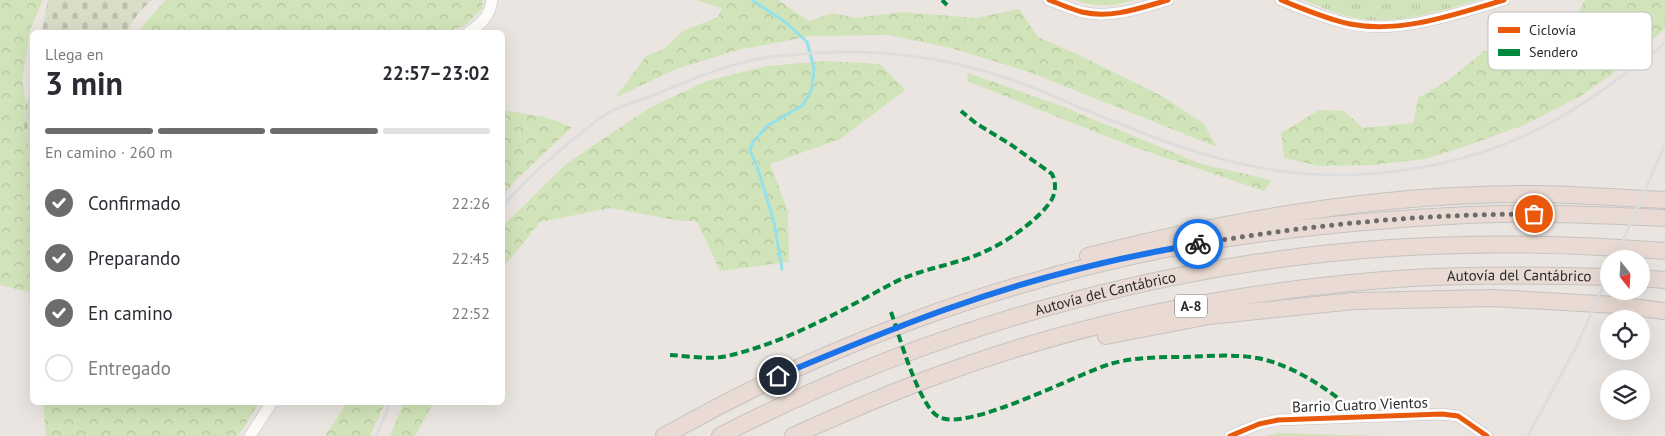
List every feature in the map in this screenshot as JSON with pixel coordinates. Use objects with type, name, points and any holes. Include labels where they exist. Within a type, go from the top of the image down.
[{"type":"highway","points":[[664,436],[714,407],[864,335],[943,303],[1014,278],[1160,238],[1226,224],[1324,208],[1419,199],[1518,194],[1665,200]]},
{"type":"highway","points":[[778,376],[868,338],[946,309],[1024,285],[1165,250],[1236,237],[1328,225],[1418,218],[1516,214],[1585,214],[1665,219]]},
{"type":"highway","name":"Autovía del Cantábrico","points":[[720,436],[842,379],[938,343],[1052,307],[1175,278],[1306,256],[1398,248],[1516,245],[1665,251]]},
{"type":"highway","name":"Autovía del Cantábrico","points":[[793,436],[925,380],[1034,344],[1118,322],[1198,305],[1299,289],[1412,278],[1501,275],[1600,277]]},
{"type":"highway","points":[[1650,279],[1665,280]]},
{"type":"highway","points":[[847,412],[967,371],[1031,354],[1099,337],[1209,316],[1354,301],[1493,298],[1616,305],[1665,311]]},
{"type":"street","points":[[473,30],[480,26],[487,16],[492,0]]},
{"type":"street","points":[[1049,0],[1077,11],[1098,15],[1119,13],[1168,0]]},
{"type":"street","points":[[1281,0],[1339,21],[1360,26],[1384,27],[1430,20],[1504,0]]},
{"type":"street","points":[[250,436],[270,405]]},
{"type":"street","name":"Barrio Cuatro Vientos","points":[[1230,436],[1259,424],[1278,420],[1442,414],[1458,416],[1487,436]]},
{"type":"green space","points":[[0,0],[43,0],[30,30],[22,81],[26,104],[24,114],[30,168],[30,300],[29,292],[0,285]]},
{"type":"green space","points":[[48,0],[152,0],[138,14],[128,30],[42,30]]},
{"type":"green space","points":[[166,0],[482,0],[483,8],[464,26],[452,30],[140,30]]},
{"type":"green space","points":[[696,0],[778,0],[809,21],[832,13],[856,18],[901,12],[976,18],[1019,9],[1038,37],[1162,96],[1204,124],[1217,147],[1029,72],[951,48],[889,35],[811,36],[738,50],[676,69],[615,98],[646,56],[664,49],[683,31],[718,17],[722,8]]},
{"type":"green space","points":[[1075,0],[1135,0],[1105,5],[1083,3]]},
{"type":"green space","points":[[1303,0],[1478,0],[1420,16],[1376,20],[1346,16]]},
{"type":"green space","points":[[1585,0],[1665,0],[1665,28],[1652,40],[1652,12],[1578,12]]},
{"type":"green space","points":[[1484,51],[1488,51],[1488,70],[1618,70],[1579,97],[1524,125],[1425,159],[1373,165],[1319,166],[1284,158],[1281,133],[1319,110],[1344,111],[1363,128],[1413,123],[1418,98],[1450,79]]},
{"type":"green space","points":[[826,61],[880,64],[905,90],[840,139],[770,164],[788,211],[789,262],[720,271],[697,221],[680,221],[611,208],[540,222],[505,266],[505,224],[566,164],[649,108],[707,81],[767,66]]},
{"type":"green space","points":[[968,73],[1064,107],[1201,164],[1272,180],[1264,191],[1128,145],[967,81]]},
{"type":"green space","points":[[30,94],[30,168],[24,118]]},
{"type":"green space","points":[[505,110],[545,117],[572,127],[514,182],[505,193]]},
{"type":"green space","points":[[43,405],[258,405],[237,436],[46,436]]},
{"type":"green space","points":[[344,405],[384,405],[370,436],[325,436]]},
{"type":"green space","points":[[403,405],[432,405],[415,436],[390,436]]},
{"type":"green space","points":[[1277,433],[1379,436],[1266,436]]},
{"type":"waterway","points":[[752,0],[785,22],[807,42],[814,68],[812,89],[803,105],[767,126],[753,142],[750,150],[759,172],[774,222],[782,269]]},
{"type":"railway","points":[[1652,54],[1665,42]]},
{"type":"railway","points":[[505,204],[552,157],[607,114],[625,105],[717,70],[769,57],[828,52],[854,52],[905,55],[955,64],[1024,84],[1157,139],[1212,157],[1269,169],[1331,175],[1399,171],[1433,165],[1498,147],[1529,134],[1559,118],[1630,70]]},
{"type":"railway","points":[[1619,250],[1665,144]]},
{"type":"railway","points":[[1528,436],[1577,345],[1600,293]]},
{"type":"railway","points":[[376,436],[390,405]]},
{"type":"marked path","points":[[942,0],[947,5]]},
{"type":"marked path","points":[[670,355],[706,358],[720,357],[770,343],[812,325],[893,283],[990,249],[1033,221],[1052,199],[1055,190],[1052,174],[1010,144],[977,124],[961,111]]},
{"type":"marked path","points":[[891,312],[904,353],[917,385],[924,400],[939,417],[953,419],[973,416],[997,409],[1110,364],[1128,360],[1221,356],[1257,358],[1286,367],[1313,381],[1362,416]]},
{"type":"cycle path","points":[[1049,0],[1093,14],[1125,12],[1168,0]]},
{"type":"cycle path","points":[[1281,0],[1341,22],[1370,26],[1389,26],[1428,21],[1504,0]]},
{"type":"cycle path","points":[[1230,436],[1259,424],[1278,420],[1442,414],[1458,416],[1487,436]]},
{"type":"way so far","points":[[1198,244],[1328,225],[1467,215],[1534,214]]},
{"type":"route","points":[[778,376],[868,338],[946,309],[1024,285],[1100,265],[1198,244]]}]
